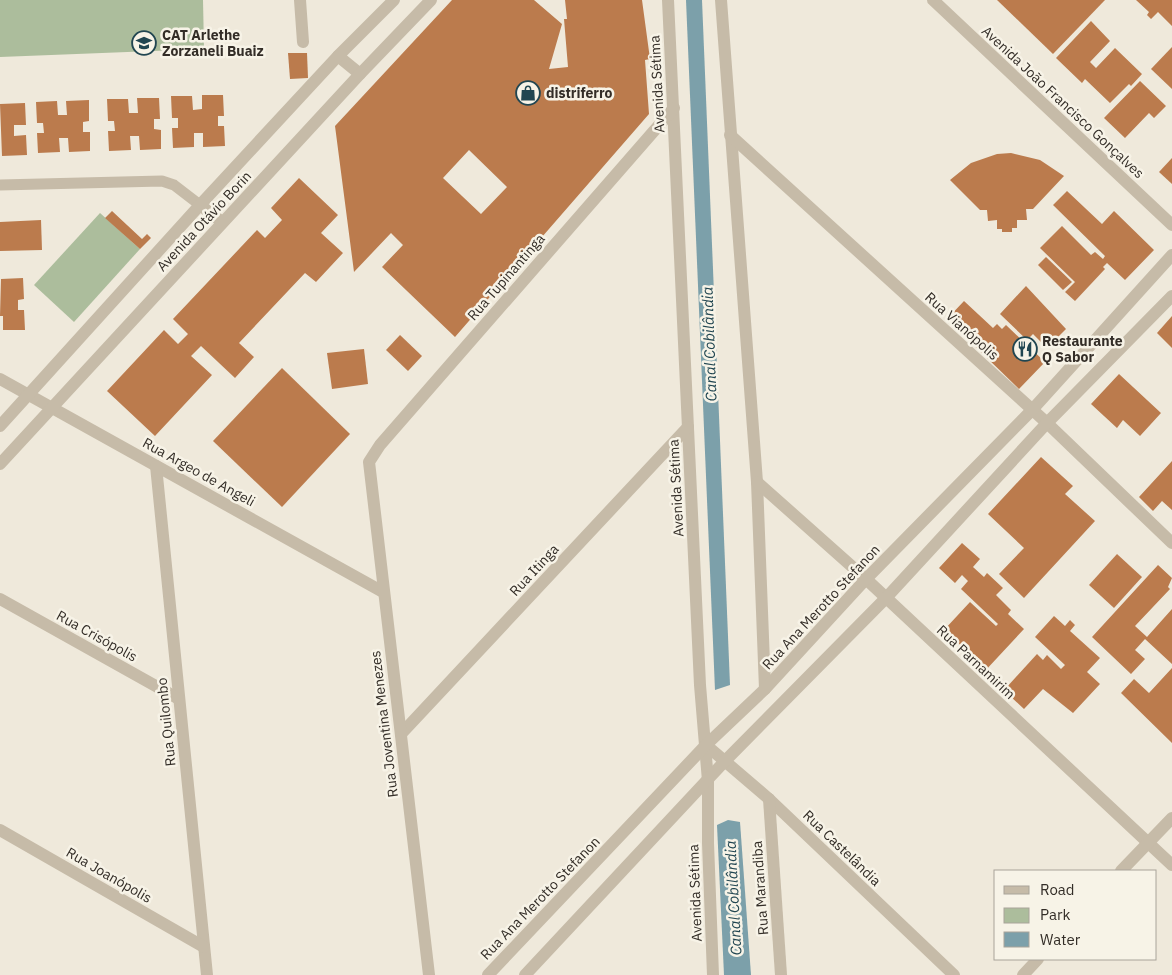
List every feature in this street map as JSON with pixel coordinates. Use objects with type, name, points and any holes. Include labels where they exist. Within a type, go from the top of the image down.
[{"type":"street","points":[[300,0],[303,42]]},
{"type":"street","name":"Avenida Otávio Borin","points":[[0,426],[200,204],[338,56],[394,0]]},
{"type":"street","name":"Avenida Otávio Borin","points":[[0,464],[222,222],[431,0]]},
{"type":"street","name":"Avenida Sétima","points":[[668,0],[700,686],[708,781],[708,843],[713,975]]},
{"type":"street","points":[[721,0],[757,482],[765,689]]},
{"type":"street","name":"Avenida João Francisco Gonçalves","points":[[934,0],[1172,225]]},
{"type":"street","points":[[338,56],[360,74]]},
{"type":"street","name":"Rua Tupinantinga","points":[[369,470],[369,462],[380,445],[674,108]]},
{"type":"street","name":"Rua Vianópolis","points":[[730,135],[1047,423],[1172,543]]},
{"type":"street","points":[[200,204],[222,222]]},
{"type":"street","name":"Rua Ana Merotto Stefanon","points":[[488,975],[706,746],[765,689],[866,579],[1032,410],[1172,255]]},
{"type":"street","points":[[525,975],[725,761],[886,598],[1047,423],[1172,296]]},
{"type":"street","name":"Rua Argeo de Angeli","points":[[0,379],[383,592]]},
{"type":"street","name":"Rua Itinga","points":[[401,734],[688,427]]},
{"type":"street","name":"Rua Quilombo","points":[[156,466],[207,975]]},
{"type":"street","name":"Rua Joventina Menezes","points":[[369,470],[429,975]]},
{"type":"street","name":"Rua Parnamirim","points":[[757,482],[866,579],[1172,865]]},
{"type":"street","name":"Rua Crisópolis","points":[[0,599],[179,699]]},
{"type":"street","name":"Rua Castelândia","points":[[706,746],[769,799],[954,975]]},
{"type":"street","name":"Rua Marandiba","points":[[769,799],[781,975]]},
{"type":"street","points":[[1122,870],[1172,818]]},
{"type":"street","name":"Rua Joanópolis","points":[[0,830],[204,947]]},
{"type":"street","points":[[1023,975],[1037,960]]},
{"type":"lane","points":[[0,186],[162,181],[174,184],[200,204]]},
{"type":"green space","points":[[0,0],[203,0],[204,49],[0,57]]},
{"type":"green space","points":[[100,213],[140,249],[74,322],[34,285]]},
{"type":"water","name":"Canal Cobilândia","points":[[686,0],[702,0],[730,685],[715,690]]},
{"type":"water","name":"Canal Cobilândia","points":[[728,820],[740,822],[751,975],[724,975],[717,825]]},
{"type":"building","points":[[452,0],[534,0],[562,24],[549,69],[568,67],[564,19],[567,19],[565,0],[642,0],[650,59],[645,60],[649,114],[455,337],[382,267],[403,245],[391,233],[354,272],[335,126]],"holes":[[[469,150],[507,187],[481,214],[443,178]]]},
{"type":"building","points":[[997,0],[1105,0],[1053,54]]},
{"type":"building","points":[[1136,0],[1172,0],[1172,26],[1158,12],[1151,19],[1147,15],[1149,12]]},
{"type":"building","points":[[1091,21],[1110,41],[1090,62],[1096,68],[1115,48],[1142,74],[1131,86],[1129,84],[1110,103],[1085,79],[1082,83],[1056,58]]},
{"type":"building","points":[[1172,47],[1172,89],[1151,69]]},
{"type":"building","points":[[288,53],[307,53],[308,78],[290,79]]},
{"type":"building","points":[[1140,81],[1166,106],[1154,118],[1149,113],[1125,138],[1104,118]]},
{"type":"building","points":[[202,95],[223,95],[224,116],[218,116],[218,126],[224,126],[225,146],[203,147],[203,133],[194,133],[194,147],[173,148],[172,128],[178,128],[178,118],[172,118],[171,96],[192,96],[193,110],[202,109]]},
{"type":"building","points":[[137,98],[159,98],[160,119],[154,119],[154,129],[161,130],[161,149],[140,150],[139,136],[130,136],[131,150],[109,151],[108,131],[115,131],[114,121],[108,121],[107,99],[128,99],[129,113],[138,113]]},
{"type":"building","points":[[89,100],[89,121],[83,122],[83,132],[90,132],[90,151],[69,152],[68,138],[59,138],[60,152],[38,153],[37,133],[44,133],[43,123],[37,123],[36,102],[57,101],[58,115],[67,115],[66,101]]},
{"type":"building","points":[[25,103],[26,125],[14,125],[14,136],[26,135],[27,155],[2,156],[0,104]]},
{"type":"building","points":[[1011,153],[1040,160],[1064,176],[1033,209],[1026,209],[1027,220],[1017,220],[1017,228],[1012,228],[1012,232],[1002,232],[1002,229],[997,229],[997,220],[988,221],[987,210],[980,210],[950,180],[971,163],[997,154]]},
{"type":"building","points":[[1172,158],[1172,184],[1159,172]]},
{"type":"building","points":[[299,178],[338,215],[321,233],[343,253],[316,282],[305,273],[239,343],[254,357],[235,378],[201,346],[191,356],[212,375],[155,436],[107,391],[164,330],[178,344],[188,334],[173,319],[257,230],[265,238],[282,220],[271,208]]},
{"type":"building","points":[[1067,191],[1102,224],[1114,211],[1154,250],[1125,280],[1107,263],[1103,267],[1105,269],[1075,301],[1065,292],[1075,282],[1040,248],[1062,226],[1091,255],[1095,252],[1103,259],[1105,256],[1053,205]]},
{"type":"building","points":[[112,211],[142,239],[147,234],[151,238],[140,249],[105,218]]},
{"type":"building","points":[[41,220],[42,250],[0,251],[0,222]]},
{"type":"building","points":[[1046,257],[1072,282],[1063,290],[1038,265]]},
{"type":"building","points":[[23,278],[24,299],[18,300],[18,310],[24,310],[25,330],[3,330],[3,316],[0,316],[1,279]]},
{"type":"building","points":[[1026,286],[1066,329],[1047,348],[1033,334],[1027,340],[1000,314]]},
{"type":"building","points":[[964,301],[993,328],[997,324],[1002,329],[1006,325],[1045,362],[1019,389],[947,319]]},
{"type":"building","points":[[1172,316],[1172,348],[1157,333]]},
{"type":"building","points":[[400,335],[422,356],[408,371],[386,350]]},
{"type":"building","points":[[364,349],[368,384],[332,389],[327,353]]},
{"type":"building","points":[[282,368],[350,434],[282,507],[213,441]]},
{"type":"building","points":[[1119,374],[1161,413],[1140,436],[1123,420],[1117,428],[1091,404]]},
{"type":"building","points":[[1041,457],[1073,486],[1065,494],[1095,521],[1024,598],[999,574],[1024,548],[988,514]]},
{"type":"building","points":[[1172,461],[1172,510],[1162,501],[1153,511],[1139,497]]},
{"type":"building","points":[[962,543],[980,559],[973,567],[984,577],[987,573],[1003,588],[996,595],[1011,610],[1008,614],[1024,629],[984,672],[967,657],[970,654],[944,630],[970,602],[996,626],[998,624],[961,589],[968,581],[962,575],[955,583],[939,568]]},
{"type":"building","points":[[1117,554],[1142,577],[1114,608],[1089,585]]},
{"type":"building","points":[[1158,565],[1172,578],[1168,587],[1170,589],[1135,626],[1147,637],[1172,609],[1172,664],[1145,639],[1135,650],[1145,659],[1131,674],[1092,637]]},
{"type":"building","points":[[1054,616],[1065,626],[1070,620],[1075,625],[1070,631],[1100,658],[1087,672],[1100,684],[1073,713],[1043,689],[1024,709],[1009,695],[1011,692],[1006,688],[1037,654],[1043,660],[1047,655],[1061,669],[1065,665],[1035,637]]},
{"type":"building","points":[[1172,668],[1172,743],[1121,693],[1134,679],[1149,693]]},
{"type":"place","name":"CAT Arlethe Zorzaneli Buaiz","points":[[144,43]]},
{"type":"place","name":"distriferro","points":[[528,93]]},
{"type":"place","name":"Restaurante Q Sabor","points":[[1025,349]]}]
